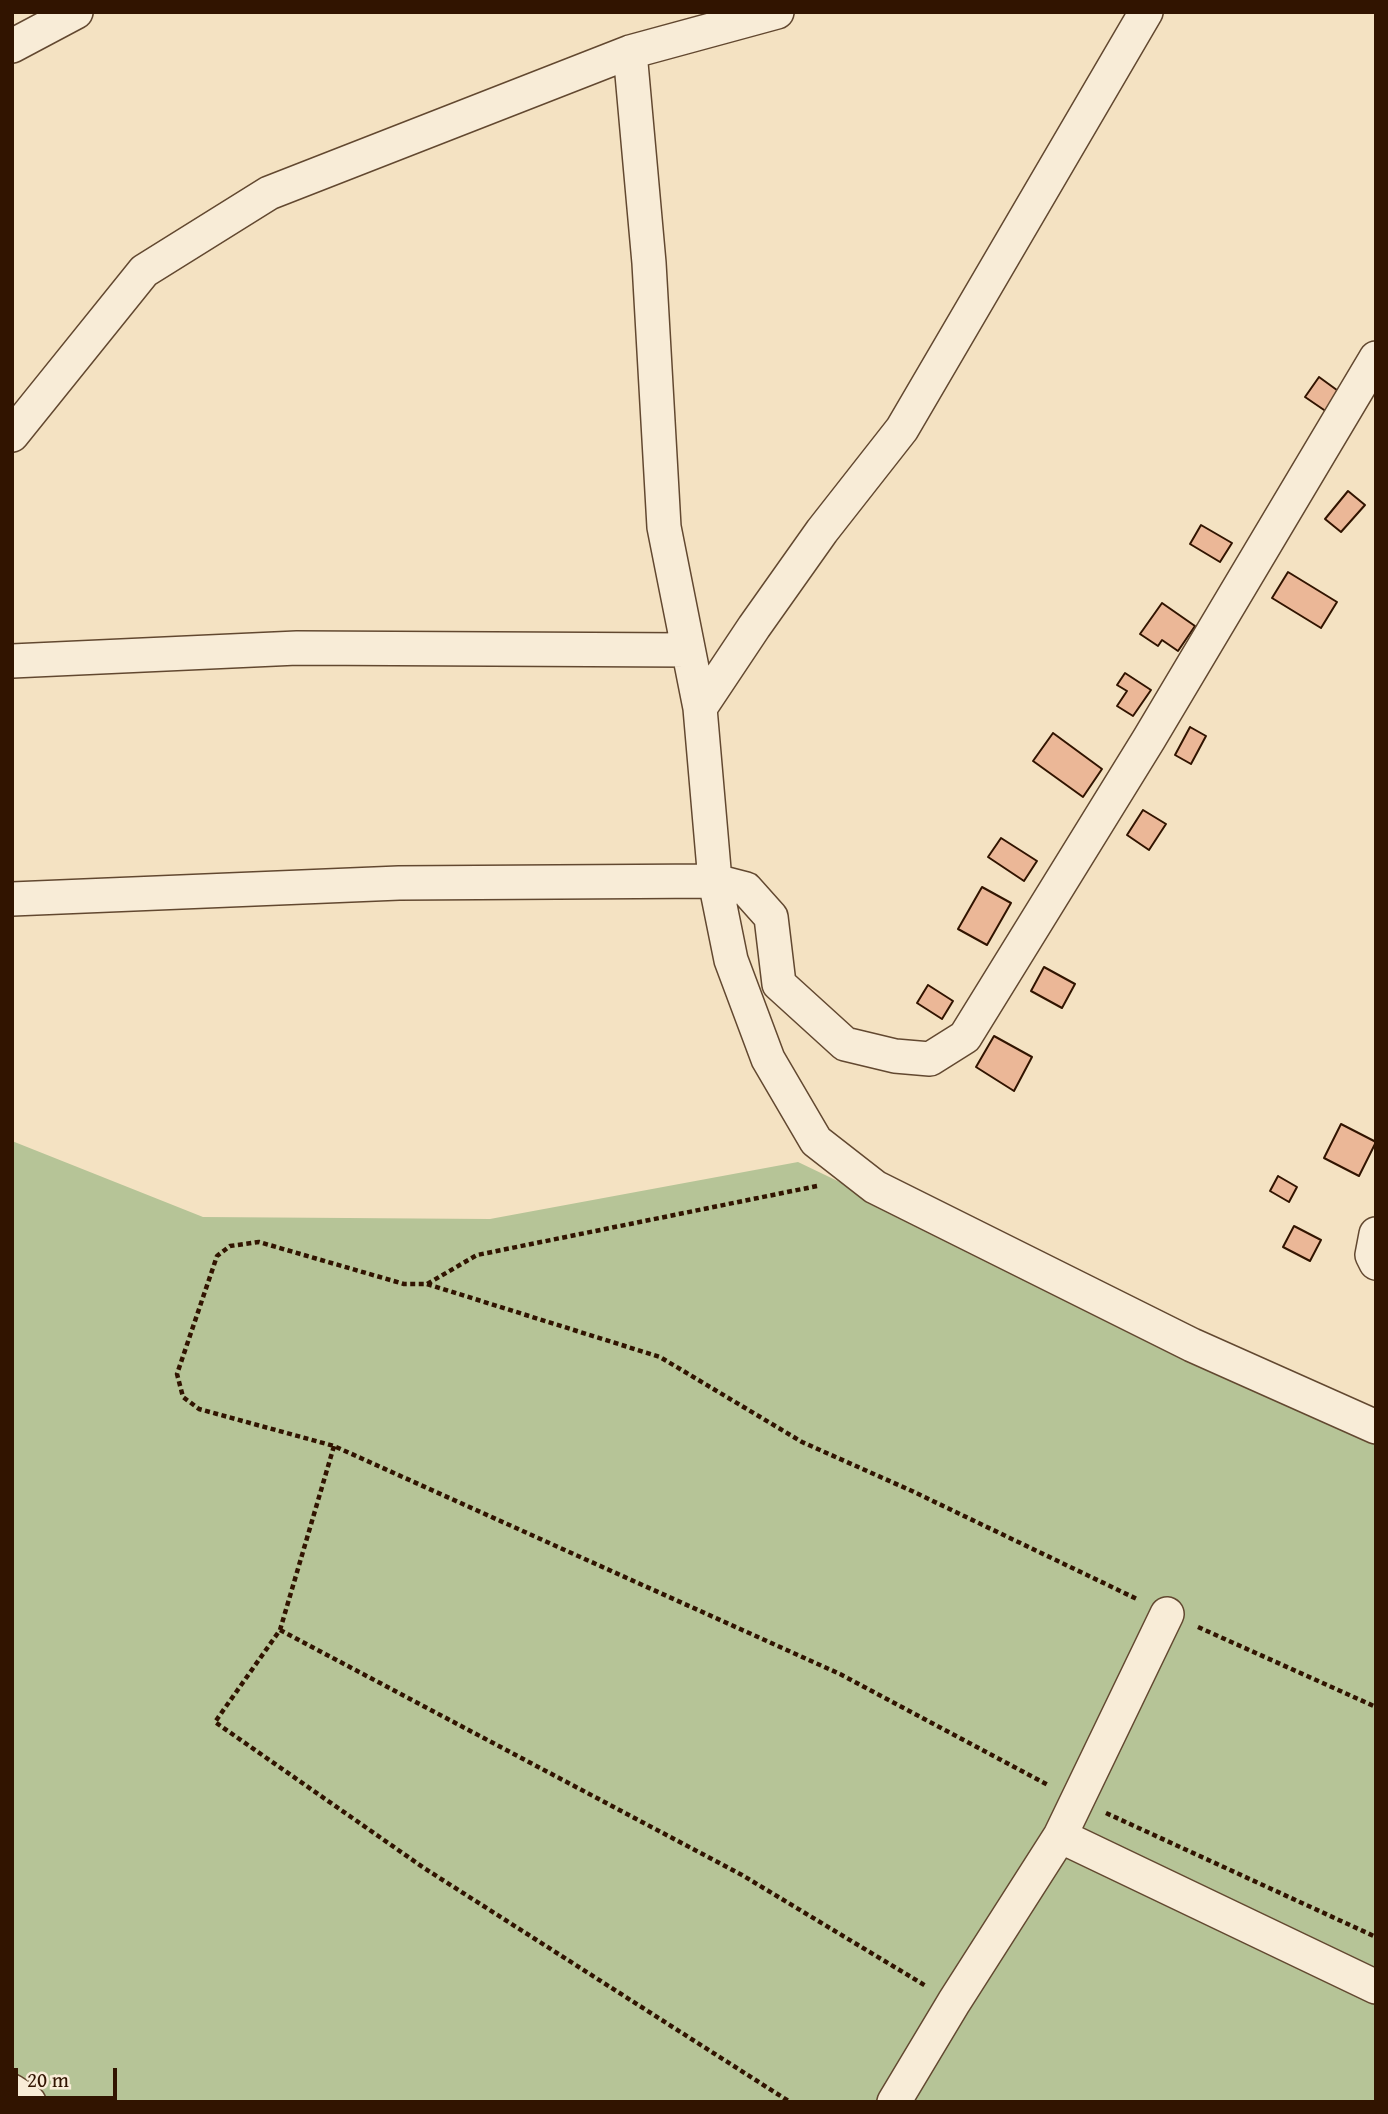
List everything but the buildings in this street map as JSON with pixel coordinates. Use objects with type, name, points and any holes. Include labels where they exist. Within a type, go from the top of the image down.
[{"type":"street","points":[[12,47],[76,12]]},
{"type":"street","points":[[12,435],[144,271],[270,192],[630,52],[777,12]]},
{"type":"street","points":[[700,708],[822,531],[902,429],[1146,12]]},
{"type":"street","points":[[630,52],[649,263],[664,527],[700,708],[715,881],[731,960],[768,1059],[816,1141],[875,1187],[1192,1345],[1376,1427]]},
{"type":"street","points":[[12,899],[399,883],[715,881],[746,889],[771,917],[779,984],[845,1044],[895,1056],[930,1059],[965,1037],[1149,739],[1376,358]]},
{"type":"street","points":[[12,661],[297,648],[688,650]]},
{"type":"street","points":[[1376,1234],[1372,1255],[1376,1264]]},
{"type":"street","points":[[894,2102],[1060,1836],[1167,1614]]},
{"type":"street","points":[[1060,1836],[1376,1987]]},
{"type":"street","points":[[12,2091],[29,2102]]},
{"type":"path","points":[[428,1284],[477,1255],[815,1185],[827,1191]]},
{"type":"path","points":[[1376,1707],[1167,1614],[912,1490],[802,1442],[660,1357],[428,1284],[404,1284],[259,1242],[230,1246],[217,1256],[177,1374],[183,1396],[199,1409],[334,1446],[840,1674],[1076,1800],[1376,1937]]},
{"type":"path","points":[[334,1446],[280,1630],[215,1722],[424,1868],[790,2102]]},
{"type":"path","points":[[280,1630],[742,1875],[954,2002]]},
{"type":"green space","points":[[12,1141],[203,1217],[490,1219],[798,1162],[1376,1439],[1376,2102],[12,2102]]}]
